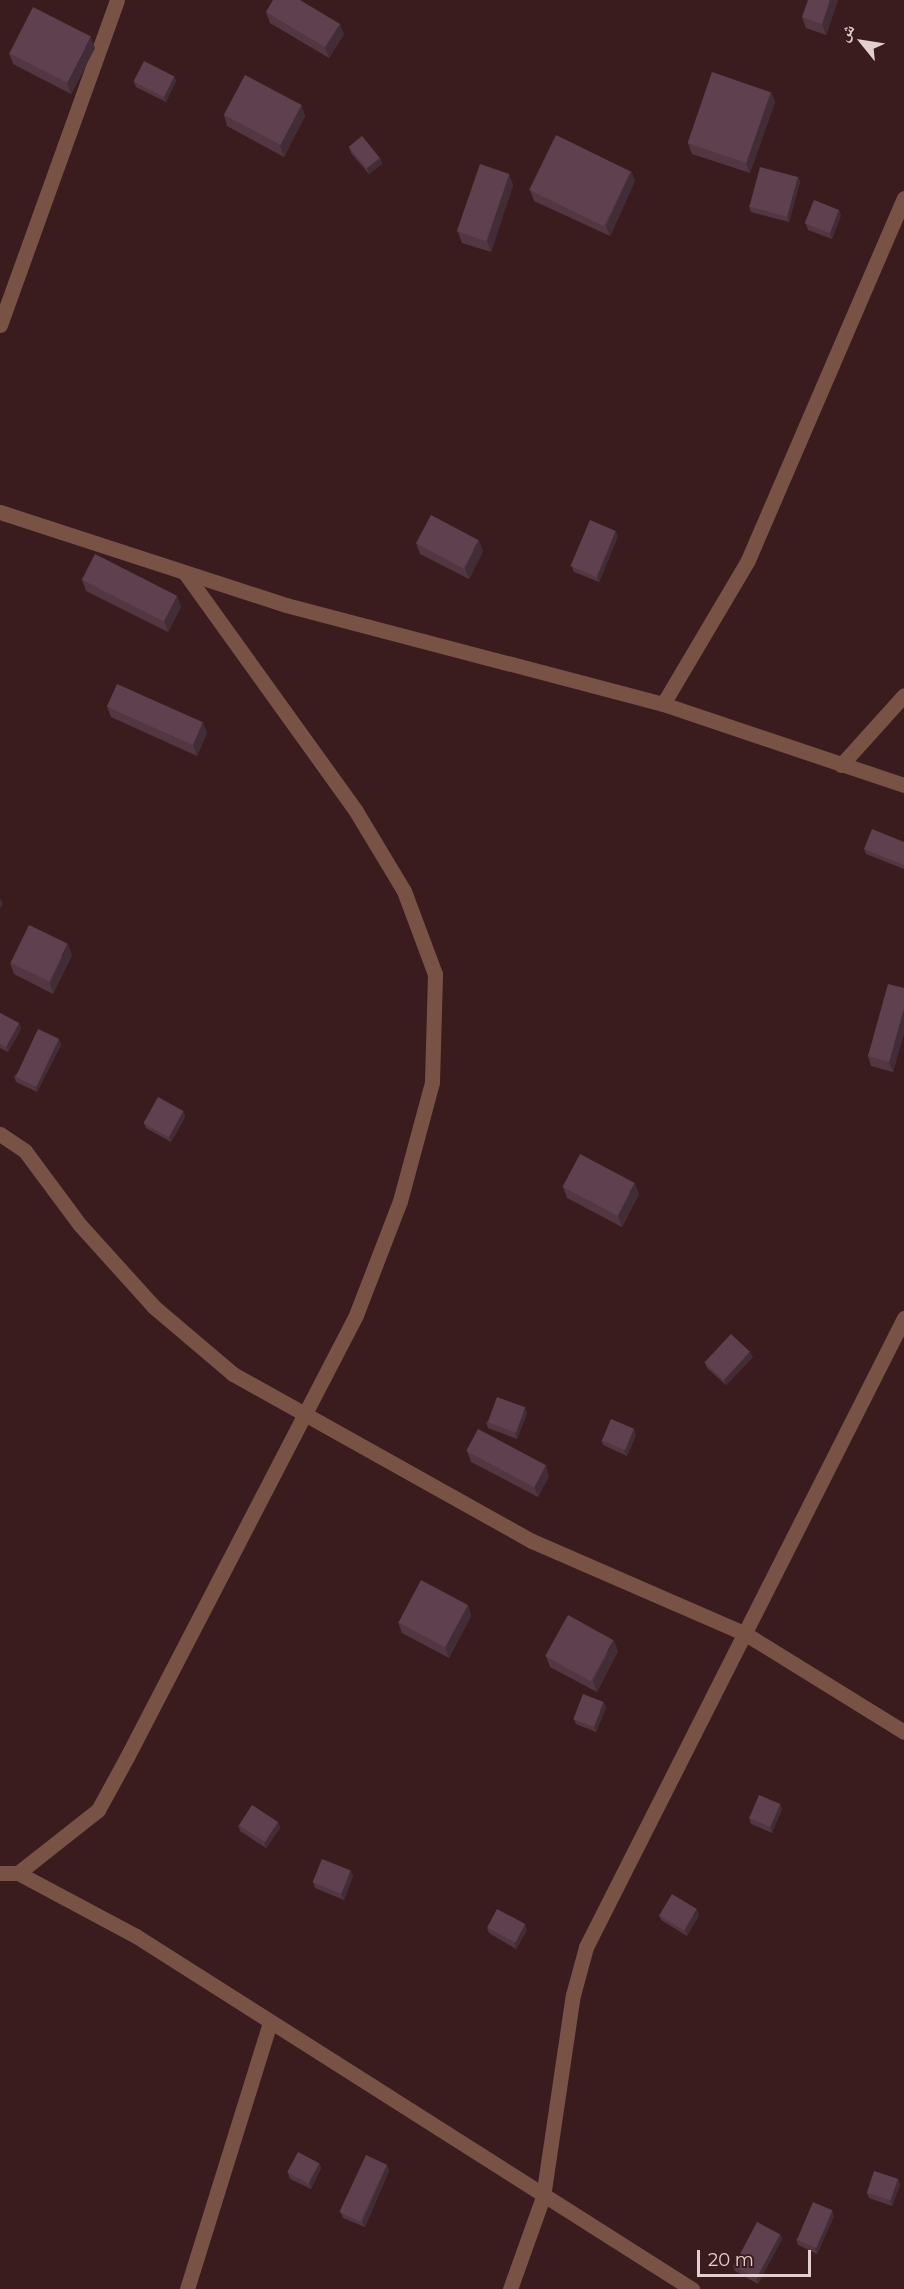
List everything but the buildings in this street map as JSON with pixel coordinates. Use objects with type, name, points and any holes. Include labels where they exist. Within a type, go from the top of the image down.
[{"type":"street","points":[[0,325],[117,0]]},
{"type":"street","points":[[663,704],[748,560],[904,198]]},
{"type":"street","points":[[0,512],[186,574],[663,704],[904,785]]},
{"type":"street","points":[[18,1873],[98,1810],[356,1315],[400,1201],[432,1082],[435,974],[404,891],[356,811],[186,574]]},
{"type":"street","points":[[841,765],[904,695]]},
{"type":"street","points":[[0,1134],[25,1151],[80,1225],[154,1307],[232,1374],[303,1416],[532,1541],[744,1634],[904,1732]]},
{"type":"street","points":[[510,2289],[543,2197],[573,1995],[586,1947],[904,1318]]},
{"type":"street","points":[[0,1873],[18,1873],[136,1936],[269,2025],[692,2289]]},
{"type":"street","points":[[187,2289],[269,2025]]}]
